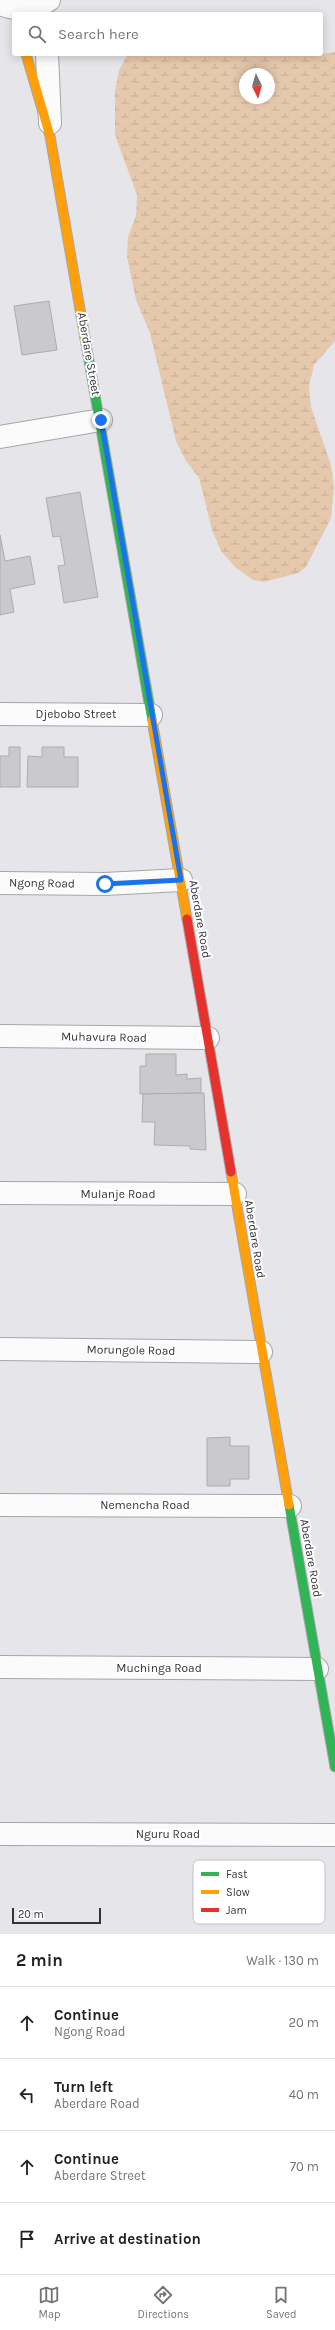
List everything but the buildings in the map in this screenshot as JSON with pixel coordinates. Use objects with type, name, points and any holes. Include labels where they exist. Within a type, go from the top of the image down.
[{"type":"street","points":[[7,11],[29,8],[50,0],[49,12]]},
{"type":"street","name":"Aberdare Street","points":[[27,56],[50,136],[152,715]]},
{"type":"street","name":"Aberdare Street","points":[[47,56],[50,136]]},
{"type":"street","points":[[0,437],[101,420]]},
{"type":"street","name":"Djebobo Street","points":[[0,714],[152,715]]},
{"type":"street","name":"Aberdare Road","points":[[152,715],[261,1352],[290,1506],[335,1767]]},
{"type":"street","name":"Ngong Road","points":[[0,883],[105,884],[181,880]]},
{"type":"street","name":"Muhavura Road","points":[[0,1036],[208,1038]]},
{"type":"street","name":"Mulanje Road","points":[[0,1194],[235,1194]]},
{"type":"street","name":"Morungole Road","points":[[0,1349],[261,1352]]},
{"type":"street","name":"Nemencha Road","points":[[0,1505],[290,1506]]},
{"type":"street","name":"Muchinga Road","points":[[0,1667],[318,1669]]},
{"type":"street","name":"Nguru Road","points":[[0,1834],[335,1835]]},
{"type":"green space","points":[[335,52],[335,341],[314,365],[309,386],[311,407],[331,465],[334,486],[331,518],[306,567],[298,573],[264,582],[253,580],[236,568],[221,551],[212,530],[199,478],[186,461],[176,441],[150,333],[136,300],[127,257],[128,237],[136,216],[137,195],[115,135],[115,91],[119,70],[127,56],[323,56],[323,54]]},
{"type":"traffic: fast","points":[[85,338],[152,720]]},
{"type":"traffic: fast","points":[[289,1505],[335,1767]]},
{"type":"traffic: slow","points":[[27,56],[50,136],[85,338]]},
{"type":"traffic: slow","points":[[152,720],[187,919]]},
{"type":"traffic: slow","points":[[231,1172],[289,1505]]},
{"type":"traffic: jam","points":[[187,919],[231,1172]]},
{"type":"route","points":[[101,420],[181,880],[105,884]]}]
